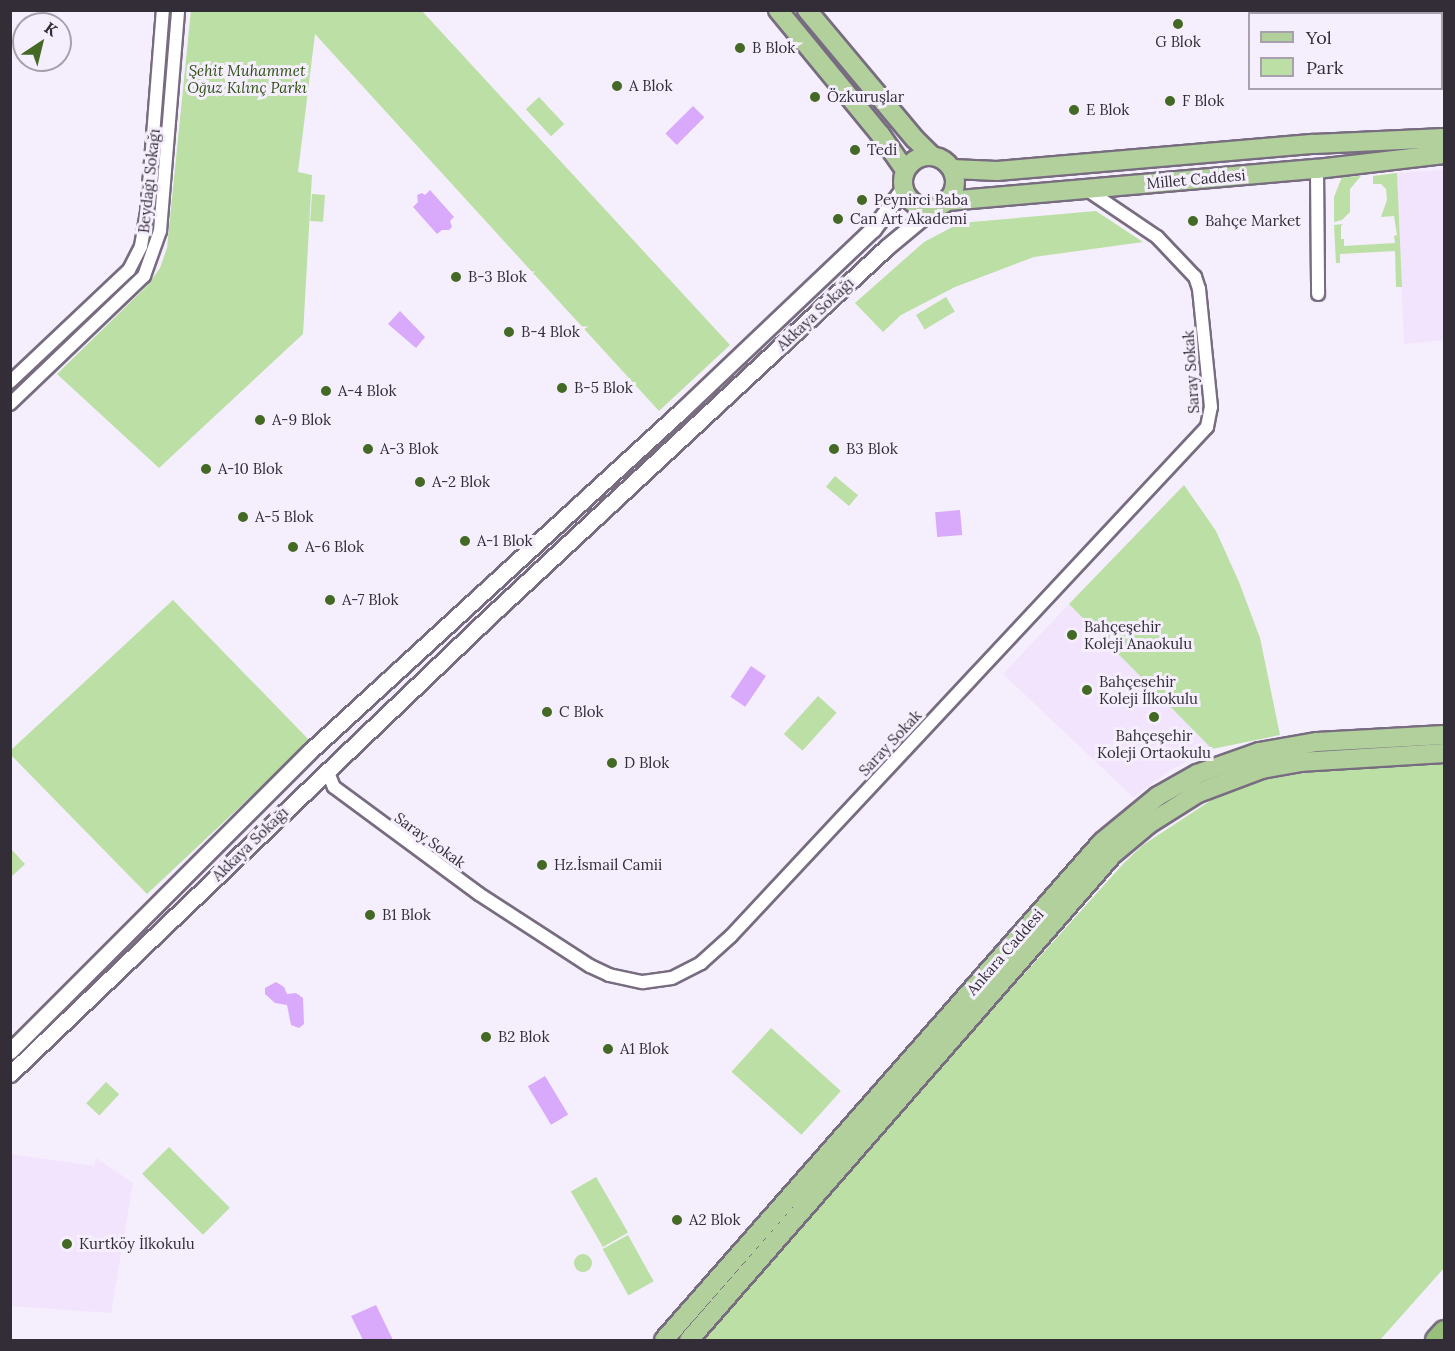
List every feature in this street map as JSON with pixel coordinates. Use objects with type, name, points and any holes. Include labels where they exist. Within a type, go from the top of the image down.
[{"type":"highway","points":[[1436,1341],[1444,1331]]},
{"type":"main road","points":[[778,10],[880,134],[905,179],[911,200],[917,205],[941,204],[954,189],[952,169],[939,158],[932,156],[916,159],[905,179]]},
{"type":"main road","points":[[807,10],[915,139],[932,156]]},
{"type":"main road","name":"Millet Caddesi","points":[[952,169],[997,171],[1314,144],[1444,138]]},
{"type":"main road","points":[[1314,144],[1317,169]]},
{"type":"main road","name":"Millet Caddesi","points":[[941,204],[1317,169],[1444,154]]},
{"type":"main road","name":"Ankara Caddesi","points":[[664,1341],[1101,842],[1158,796],[1197,774],[1259,752],[1317,742],[1444,735]]},
{"type":"main road","name":"Ankara Caddesi","points":[[688,1341],[1113,854],[1149,824],[1198,793],[1262,769],[1300,762],[1444,753]]},
{"type":"street","name":"Beydağı Sokağı","points":[[10,382],[129,270],[141,246],[147,212],[163,10]]},
{"type":"street","name":"Beydağı Sokağı","points":[[10,404],[144,276],[148,267],[160,231],[178,10]]},
{"type":"street","points":[[1317,169],[1318,294]]},
{"type":"street","name":"Akkaya Sokağı","points":[[10,1051],[309,752],[682,410],[873,229],[905,179]]},
{"type":"street","name":"Saray Sokak","points":[[327,770],[334,788],[479,894],[590,966],[609,975],[643,982],[672,978],[702,963],[731,936],[1207,427],[1211,407],[1199,289],[1195,277],[1157,237],[1086,189]]},
{"type":"street","name":"Akkaya Sokağı","points":[[10,1074],[490,616],[887,247],[941,204]]},
{"type":"street","points":[[682,410],[698,425]]},
{"type":"street","points":[[475,599],[490,616]]},
{"type":"street","points":[[309,752],[327,770]]},
{"type":"shaded area","points":[[693,106],[704,117],[677,145],[665,134]]},
{"type":"shaded area","points":[[1444,170],[1444,340],[1404,344],[1397,173]]},
{"type":"shaded area","points":[[430,190],[454,217],[450,221],[452,227],[449,230],[442,230],[437,234],[413,207],[418,202],[417,195],[422,193],[425,195]]},
{"type":"shaded area","points":[[400,311],[425,337],[416,348],[388,324]]},
{"type":"shaded area","points":[[960,510],[962,535],[937,537],[935,512]]},
{"type":"shaded area","points":[[1069,604],[1212,749],[1172,769],[1133,797],[1003,674]]},
{"type":"shaded area","points":[[751,666],[766,676],[745,707],[730,697]]},
{"type":"shaded area","points":[[276,982],[284,987],[287,994],[296,993],[303,998],[304,1024],[299,1028],[291,1025],[287,1005],[275,1003],[265,994],[265,988]]},
{"type":"shaded area","points":[[545,1076],[568,1115],[551,1125],[528,1086]]},
{"type":"shaded area","name":"Kurtköy İlkokulu","points":[[10,1154],[94,1166],[96,1158],[133,1183],[111,1313],[11,1306]]},
{"type":"shaded area","points":[[376,1305],[393,1340],[363,1340],[351,1316]]},
{"type":"green space","name":"Şehit Muhammet Oğuz Kılınç Parkı","points":[[191,10],[422,11],[730,345],[659,411],[315,34],[298,172],[312,175],[303,334],[159,468],[57,374],[147,286],[160,268],[167,248]]},
{"type":"green space","points":[[539,97],[564,124],[551,136],[526,109]]},
{"type":"green space","points":[[1397,173],[1402,287],[1396,287],[1395,251],[1340,254],[1340,263],[1336,263],[1334,225],[1343,224],[1341,239],[1344,239],[1344,246],[1395,243],[1394,236],[1397,235],[1394,216],[1381,217],[1387,200],[1386,189],[1381,184],[1373,184],[1373,176]]},
{"type":"green space","points":[[1361,176],[1350,189],[1350,212],[1342,220],[1334,222],[1334,197],[1342,177]]},
{"type":"green space","points":[[312,194],[325,195],[323,222],[310,221]]},
{"type":"green space","points":[[1096,211],[1143,242],[1034,257],[955,287],[901,315],[883,332],[855,303],[924,242],[960,223]]},
{"type":"green space","points":[[946,297],[955,312],[925,330],[916,315]]},
{"type":"green space","points":[[835,476],[858,495],[849,506],[826,487]]},
{"type":"green space","points":[[1184,485],[1216,531],[1239,582],[1260,638],[1280,735],[1212,749],[1069,604]]},
{"type":"green space","points":[[173,600],[310,741],[147,894],[11,755],[11,750]]},
{"type":"green space","points":[[818,696],[837,713],[802,751],[784,734]]},
{"type":"green space","points":[[1444,761],[1444,1268],[1380,1340],[701,1340],[1000,1001],[1123,864],[1143,845],[1216,797],[1262,780],[1324,770]]},
{"type":"green space","points":[[11,849],[25,864],[11,877]]},
{"type":"green space","points":[[771,1028],[841,1091],[801,1135],[732,1072]]},
{"type":"green space","points":[[106,1082],[119,1094],[99,1115],[86,1103]]},
{"type":"green space","points":[[169,1147],[230,1208],[203,1235],[142,1174]]},
{"type":"green space","points":[[596,1177],[628,1232],[603,1247],[571,1192]]},
{"type":"green space","points":[[628,1235],[654,1281],[628,1295],[603,1249]]},
{"type":"green space","points":[[579,1254],[587,1254],[592,1259],[590,1270],[579,1272],[574,1267],[574,1259]]},
{"type":"place","name":"G Blok","points":[[1178,24]]},
{"type":"place","name":"B Blok","points":[[740,48]]},
{"type":"place","name":"A Blok","points":[[617,86]]},
{"type":"place","name":"Özkuruşlar","points":[[815,97]]},
{"type":"place","name":"F Blok","points":[[1170,101]]},
{"type":"place","name":"E Blok","points":[[1074,110]]},
{"type":"place","name":"Tedi","points":[[855,150]]},
{"type":"place","name":"Peynirci Baba","points":[[862,200]]},
{"type":"place","name":"Can Art Akademi","points":[[838,219]]},
{"type":"place","name":"Bahçe Market","points":[[1193,221]]},
{"type":"place","name":"B-3 Blok","points":[[456,277]]},
{"type":"place","name":"B-4 Blok","points":[[509,332]]},
{"type":"place","name":"B-5 Blok","points":[[562,388]]},
{"type":"place","name":"A-4 Blok","points":[[326,391]]},
{"type":"place","name":"A-9 Blok","points":[[260,420]]},
{"type":"place","name":"A-3 Blok","points":[[368,449]]},
{"type":"place","name":"B3 Blok","points":[[834,449]]},
{"type":"place","name":"A-10 Blok","points":[[206,469]]},
{"type":"place","name":"A-2 Blok","points":[[420,482]]},
{"type":"place","name":"A-5 Blok","points":[[243,517]]},
{"type":"place","name":"A-1 Blok","points":[[465,541]]},
{"type":"place","name":"A-6 Blok","points":[[293,547]]},
{"type":"place","name":"A-7 Blok","points":[[330,600]]},
{"type":"place","name":"Bahçeşehir Koleji Anaokulu","points":[[1072,635]]},
{"type":"place","name":"Bahçeşehir Koleji İlkokulu","points":[[1087,690]]},
{"type":"place","name":"C Blok","points":[[547,712]]},
{"type":"place","name":"Bahçeşehir Koleji Ortaokulu","points":[[1154,717]]},
{"type":"place","name":"D Blok","points":[[612,763]]},
{"type":"place","name":"Hz.İsmail Camii","points":[[542,865]]},
{"type":"place","name":"B1 Blok","points":[[370,915]]},
{"type":"place","name":"B2 Blok","points":[[486,1037]]},
{"type":"place","name":"A1 Blok","points":[[608,1049]]},
{"type":"place","name":"A2 Blok","points":[[677,1220]]},
{"type":"place","name":"Kurtköy İlkokulu","points":[[67,1244]]}]
